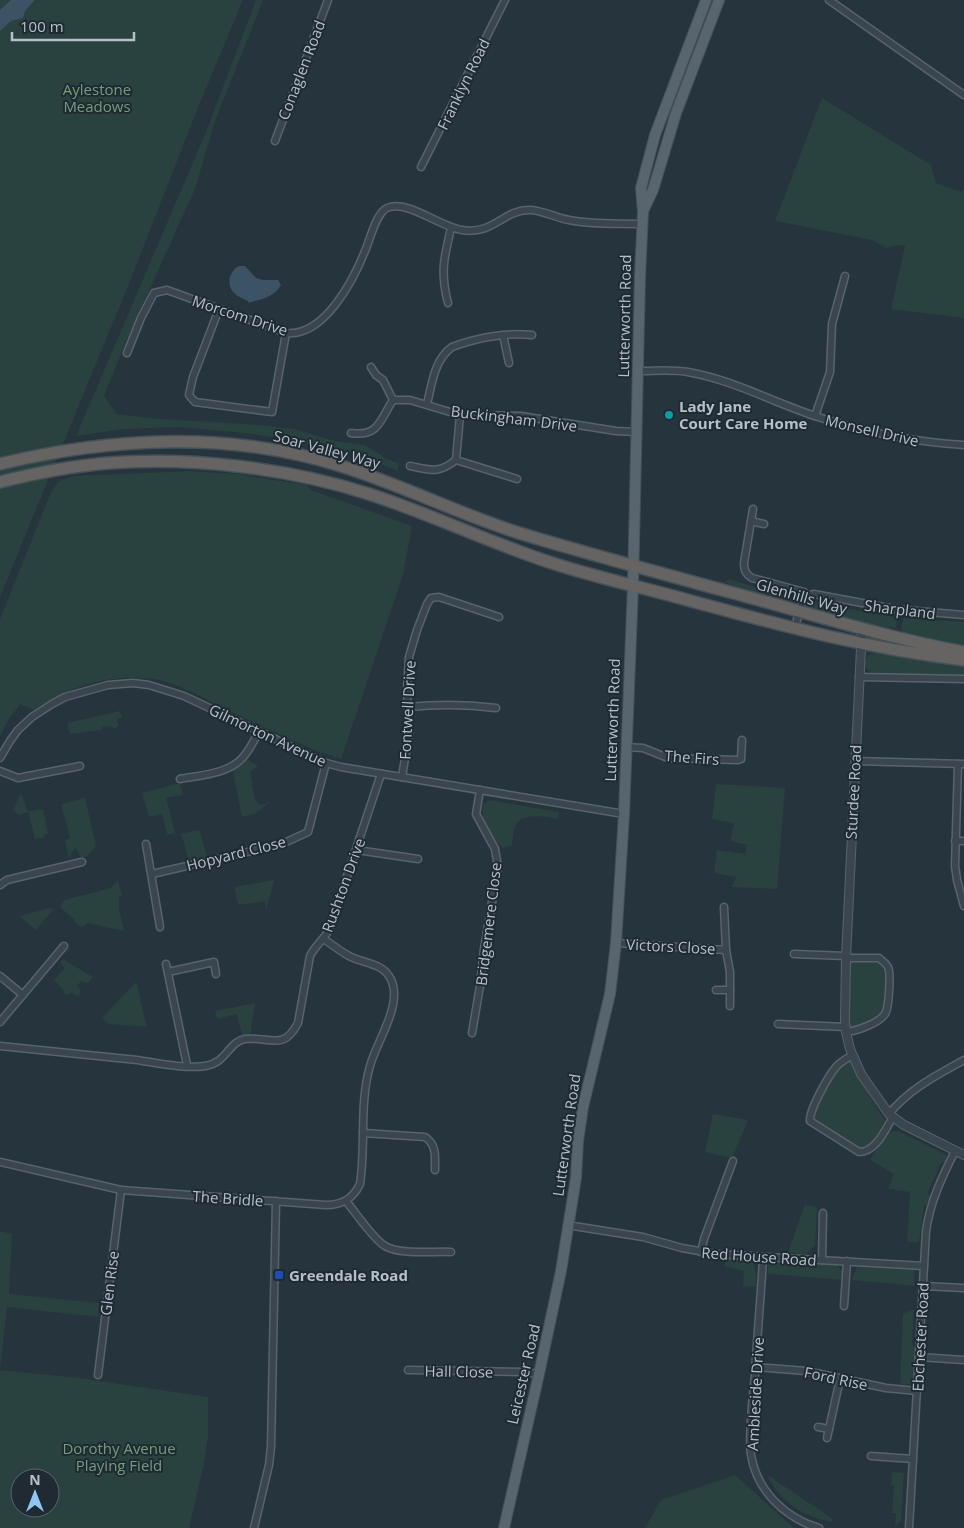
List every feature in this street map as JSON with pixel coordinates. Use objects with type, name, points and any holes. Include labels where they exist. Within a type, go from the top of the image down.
[{"type":"highway","name":"Soar Valley Way","points":[[0,464],[84,448],[144,443],[216,442],[289,452],[367,474],[517,532],[633,566]]},
{"type":"highway","points":[[0,482],[35,473],[80,466],[110,463],[182,462],[249,468],[320,481],[389,501],[545,560],[633,586],[795,629],[860,644],[964,660]]},
{"type":"highway","name":"Glenhills Way","points":[[633,566],[862,628],[964,652]]},
{"type":"main road","name":"Lutterworth Road","points":[[567,1225],[576,1178],[578,1141],[583,1107],[610,994],[616,943],[624,814],[633,586],[643,212],[641,188],[655,135],[706,0]]},
{"type":"main road","name":"Lutterworth Road","points":[[643,212],[652,190],[676,113],[719,0]]},
{"type":"main road","points":[[641,188],[652,190]]},
{"type":"main road","name":"Leicester Road","points":[[504,1528],[561,1271],[567,1225]]},
{"type":"street","name":"Conaglen Road","points":[[275,141],[328,0]]},
{"type":"street","name":"Franklyn Road","points":[[421,168],[505,0]]},
{"type":"street","points":[[829,0],[964,95]]},
{"type":"street","name":"Morcom Drive","points":[[127,353],[141,318],[154,293],[167,290],[286,332],[292,333],[309,330],[322,320],[342,296],[365,253],[378,217],[385,208],[404,207],[451,228],[460,230],[479,231],[511,215],[529,210],[571,221],[642,224]]},
{"type":"street","points":[[448,303],[443,286],[442,270],[451,228]]},
{"type":"street","points":[[816,416],[830,372],[832,324],[844,276]]},
{"type":"street","points":[[219,309],[193,377],[189,395],[195,402],[272,412],[286,332]]},
{"type":"street","points":[[427,404],[435,372],[446,351],[460,344],[503,335],[518,333],[532,335]]},
{"type":"street","points":[[503,335],[509,363]]},
{"type":"street","points":[[350,433],[361,434],[370,432],[378,426],[392,400],[383,380],[376,375],[371,367]]},
{"type":"street","name":"Monsell Drive","points":[[638,371],[686,372],[711,377],[735,384],[846,426],[910,440],[964,446]]},
{"type":"street","name":"Buckingham Drive","points":[[392,400],[410,400],[460,414],[521,416],[616,431],[637,432]]},
{"type":"street","points":[[410,466],[436,470],[444,469],[456,460],[460,414]]},
{"type":"street","points":[[456,460],[517,480]]},
{"type":"street","name":"Sharpland","points":[[753,509],[744,563],[744,570],[752,578],[804,592],[807,596],[814,594],[894,609],[964,615]]},
{"type":"street","points":[[751,521],[764,524]]},
{"type":"street","points":[[795,629],[803,600],[807,596]]},
{"type":"street","name":"Fontwell Drive","points":[[402,777],[409,732],[407,677],[409,658],[424,609],[432,598],[439,597],[499,617]]},
{"type":"street","name":"Sturdee Road","points":[[862,628],[858,677],[846,957],[846,1030],[861,1074],[891,1116],[904,1125],[964,1155]]},
{"type":"street","points":[[858,677],[964,679]]},
{"type":"street","name":"Gilmorton Avenue","points":[[0,758],[18,730],[42,709],[65,697],[108,685],[141,684],[184,696],[326,763],[340,767],[624,814]]},
{"type":"street","points":[[408,706],[448,704],[496,708]]},
{"type":"street","points":[[180,779],[224,770],[232,766],[245,755],[259,732]]},
{"type":"street","name":"The Firs","points":[[626,747],[643,748],[668,758],[738,760],[741,759],[742,740]]},
{"type":"street","points":[[855,761],[961,764],[955,866],[964,906]]},
{"type":"street","name":"Hopyard Close","points":[[152,874],[282,844],[308,832],[326,763]]},
{"type":"street","points":[[0,771],[18,778],[80,766]]},
{"type":"street","name":"Rushton Drive","points":[[187,1065],[207,1066],[217,1062],[224,1058],[237,1043],[247,1039],[278,1040],[287,1038],[293,1032],[298,1023],[310,956],[329,930],[381,774]]},
{"type":"street","name":"Bridgemere Close","points":[[472,1033],[498,866],[495,849],[476,814],[480,790]]},
{"type":"street","points":[[955,841],[964,841]]},
{"type":"street","points":[[146,844],[160,926]]},
{"type":"street","points":[[357,850],[418,859]]},
{"type":"street","points":[[0,885],[7,880],[82,862]]},
{"type":"street","name":"Victors Close","points":[[724,907],[726,950],[730,972],[730,1006]]},
{"type":"street","points":[[324,939],[359,961],[382,969],[389,975],[393,983],[390,1018],[370,1065],[365,1094],[360,1184],[357,1191],[346,1201],[386,1247],[399,1250],[451,1252]]},
{"type":"street","name":"Victors Close","points":[[616,943],[726,950]]},
{"type":"street","points":[[0,1022],[64,946]]},
{"type":"street","points":[[778,1024],[857,1031],[884,1016],[887,1011],[888,967],[879,958],[794,954]]},
{"type":"street","points":[[168,972],[214,962],[216,974]]},
{"type":"street","points":[[0,1046],[187,1065],[166,964]]},
{"type":"street","points":[[0,976],[23,995]]},
{"type":"street","points":[[716,990],[730,990]]},
{"type":"street","points":[[853,1055],[837,1065],[809,1115],[810,1121],[859,1152],[866,1152],[872,1148],[901,1101],[922,1084],[964,1060]]},
{"type":"street","points":[[363,1133],[425,1137],[431,1141],[434,1147],[435,1170]]},
{"type":"street","name":"Ebchester Road","points":[[909,1528],[928,1216],[938,1188],[955,1151]]},
{"type":"street","points":[[701,1252],[704,1239],[734,1161]]},
{"type":"street","name":"The Bridle","points":[[0,1162],[120,1190],[332,1205],[346,1201]]},
{"type":"street","name":"Glen Rise","points":[[98,1375],[120,1190]]},
{"type":"street","points":[[254,1528],[269,1465],[276,1202]]},
{"type":"street","points":[[822,1260],[823,1213]]},
{"type":"street","name":"Red House Road","points":[[567,1225],[643,1237],[701,1252],[763,1258],[924,1266]]},
{"type":"street","name":"Ambleside Drive","points":[[763,1258],[750,1444],[752,1462],[761,1484],[772,1500],[805,1526],[819,1528]]},
{"type":"street","points":[[844,1306],[847,1261]]},
{"type":"street","points":[[923,1286],[964,1288]]},
{"type":"street","points":[[919,1357],[964,1360]]},
{"type":"street","name":"Ford Rise","points":[[755,1367],[793,1369],[886,1388],[917,1391]]},
{"type":"street","name":"Hall Close","points":[[408,1370],[524,1372],[539,1374]]},
{"type":"street","points":[[827,1438],[840,1379]]},
{"type":"street","points":[[818,1427],[829,1429]]},
{"type":"street","points":[[871,1456],[913,1459]]},
{"type":"green space","name":"Aylestone Meadows","points":[[0,0],[243,0],[0,597]]},
{"type":"green space","points":[[256,0],[263,0],[215,121],[195,189],[125,344],[104,396],[117,414],[294,429],[335,441],[365,445],[387,459],[398,463],[398,471],[352,453],[254,434],[179,427],[124,429],[76,436],[206,132]]},
{"type":"green space","points":[[822,98],[931,165],[936,183],[961,192],[964,190],[964,318],[891,309],[905,246],[898,245],[886,248],[872,240],[775,221]]},
{"type":"green space","points":[[190,471],[237,474],[306,485],[311,490],[412,526],[403,575],[341,759],[321,752],[333,758],[168,682],[142,678],[109,679],[78,687],[47,701],[33,710],[21,704],[10,717],[0,736],[0,619],[51,492],[59,481],[73,476]]},
{"type":"green space","points":[[728,579],[797,601],[792,604],[748,591],[725,582]]},
{"type":"green space","points":[[808,601],[895,617],[897,619],[896,628],[890,627],[889,631],[812,610],[808,606]]},
{"type":"green space","points":[[903,618],[964,622],[964,648],[901,635]]},
{"type":"green space","points":[[877,652],[964,663],[964,676],[872,673],[865,668],[865,662],[868,655]]},
{"type":"green space","points":[[120,711],[122,717],[117,719],[119,726],[113,729],[112,726],[102,727],[101,730],[70,734],[67,723]]},
{"type":"green space","points":[[244,757],[258,766],[250,772],[255,799],[260,805],[270,802],[255,814],[242,817],[232,766]]},
{"type":"green space","points":[[180,783],[183,795],[166,798],[175,833],[167,835],[162,814],[149,817],[142,793]]},
{"type":"green space","points":[[716,784],[785,788],[777,889],[732,887],[736,877],[714,873],[717,850],[745,854],[747,845],[730,841],[734,823],[712,819]]},
{"type":"green space","points":[[21,793],[27,810],[43,809],[48,834],[44,835],[44,838],[35,839],[28,812],[19,815],[13,810]]},
{"type":"green space","points":[[85,798],[96,846],[87,856],[81,858],[76,848],[69,859],[65,840],[70,838],[61,804]]},
{"type":"green space","points":[[490,800],[559,812],[557,819],[535,816],[519,821],[514,829],[512,845],[503,848],[487,827],[484,817],[483,804]]},
{"type":"green space","points":[[199,830],[207,856],[188,860],[180,834]]},
{"type":"green space","points":[[118,880],[122,896],[119,897],[119,908],[124,931],[87,923],[82,928],[60,907],[64,900],[111,888]]},
{"type":"green space","points":[[274,880],[266,911],[265,901],[238,905],[234,887]]},
{"type":"green space","points":[[50,908],[53,910],[36,930],[19,916]]},
{"type":"green space","points":[[846,958],[879,958],[888,967],[884,1016],[846,1032]]},
{"type":"green space","points":[[63,959],[93,977],[88,983],[81,981],[77,986],[81,991],[78,997],[71,992],[68,995],[63,993],[64,990],[54,980],[65,968],[60,962]]},
{"type":"green space","points":[[136,982],[147,1027],[109,1024],[102,1018]]},
{"type":"green space","points":[[255,1003],[250,1037],[243,1038],[237,1014],[217,1019],[215,1011]]},
{"type":"green space","points":[[853,1055],[865,1088],[885,1121],[885,1125],[872,1148],[866,1152],[810,1121],[831,1075]]},
{"type":"green space","points":[[713,1114],[748,1120],[732,1158],[705,1152]]},
{"type":"green space","points":[[898,1131],[945,1154],[947,1158],[946,1161],[941,1163],[928,1192],[930,1196],[928,1204],[924,1206],[919,1242],[907,1242],[910,1192],[888,1189],[894,1174],[870,1160],[887,1132]]},
{"type":"green space","points":[[805,1204],[817,1208],[815,1245],[806,1254],[788,1253]]},
{"type":"green space","points":[[0,1231],[12,1234],[9,1294],[99,1303],[98,1317],[7,1307],[0,1370]]},
{"type":"green space","points":[[727,1258],[753,1262],[756,1273],[756,1287],[743,1286],[744,1271],[724,1266]]},
{"type":"green space","points":[[775,1261],[836,1265],[842,1270],[843,1280],[768,1274],[768,1264]]},
{"type":"green space","points":[[857,1266],[914,1270],[915,1286],[852,1280]]},
{"type":"green space","points":[[914,1309],[912,1344],[915,1348],[913,1380],[911,1384],[900,1385],[903,1314]]},
{"type":"green space","name":"Dorothy Avenue Playing Field","points":[[0,1370],[79,1378],[208,1397],[208,1436],[204,1464],[189,1528],[0,1528]]},
{"type":"green space","points":[[892,1472],[904,1473],[901,1521],[895,1526],[896,1513],[892,1513],[894,1485],[891,1485]]},
{"type":"green space","points":[[735,1475],[794,1528],[645,1528],[661,1500]]},
{"type":"green space","points":[[769,1476],[833,1519],[832,1522],[812,1517],[795,1508],[780,1495],[768,1478]]},
{"type":"water","points":[[11,0],[35,0],[25,11],[23,18],[11,21],[0,31],[0,10]]},
{"type":"water","points":[[239,266],[245,266],[256,278],[278,280],[281,285],[275,293],[249,303],[239,297],[230,286],[231,275]]},
{"type":"place","name":"Lady Jane Court Care Home","points":[[669,415]]},
{"type":"place","name":"Greendale Road","points":[[279,1275]]}]
